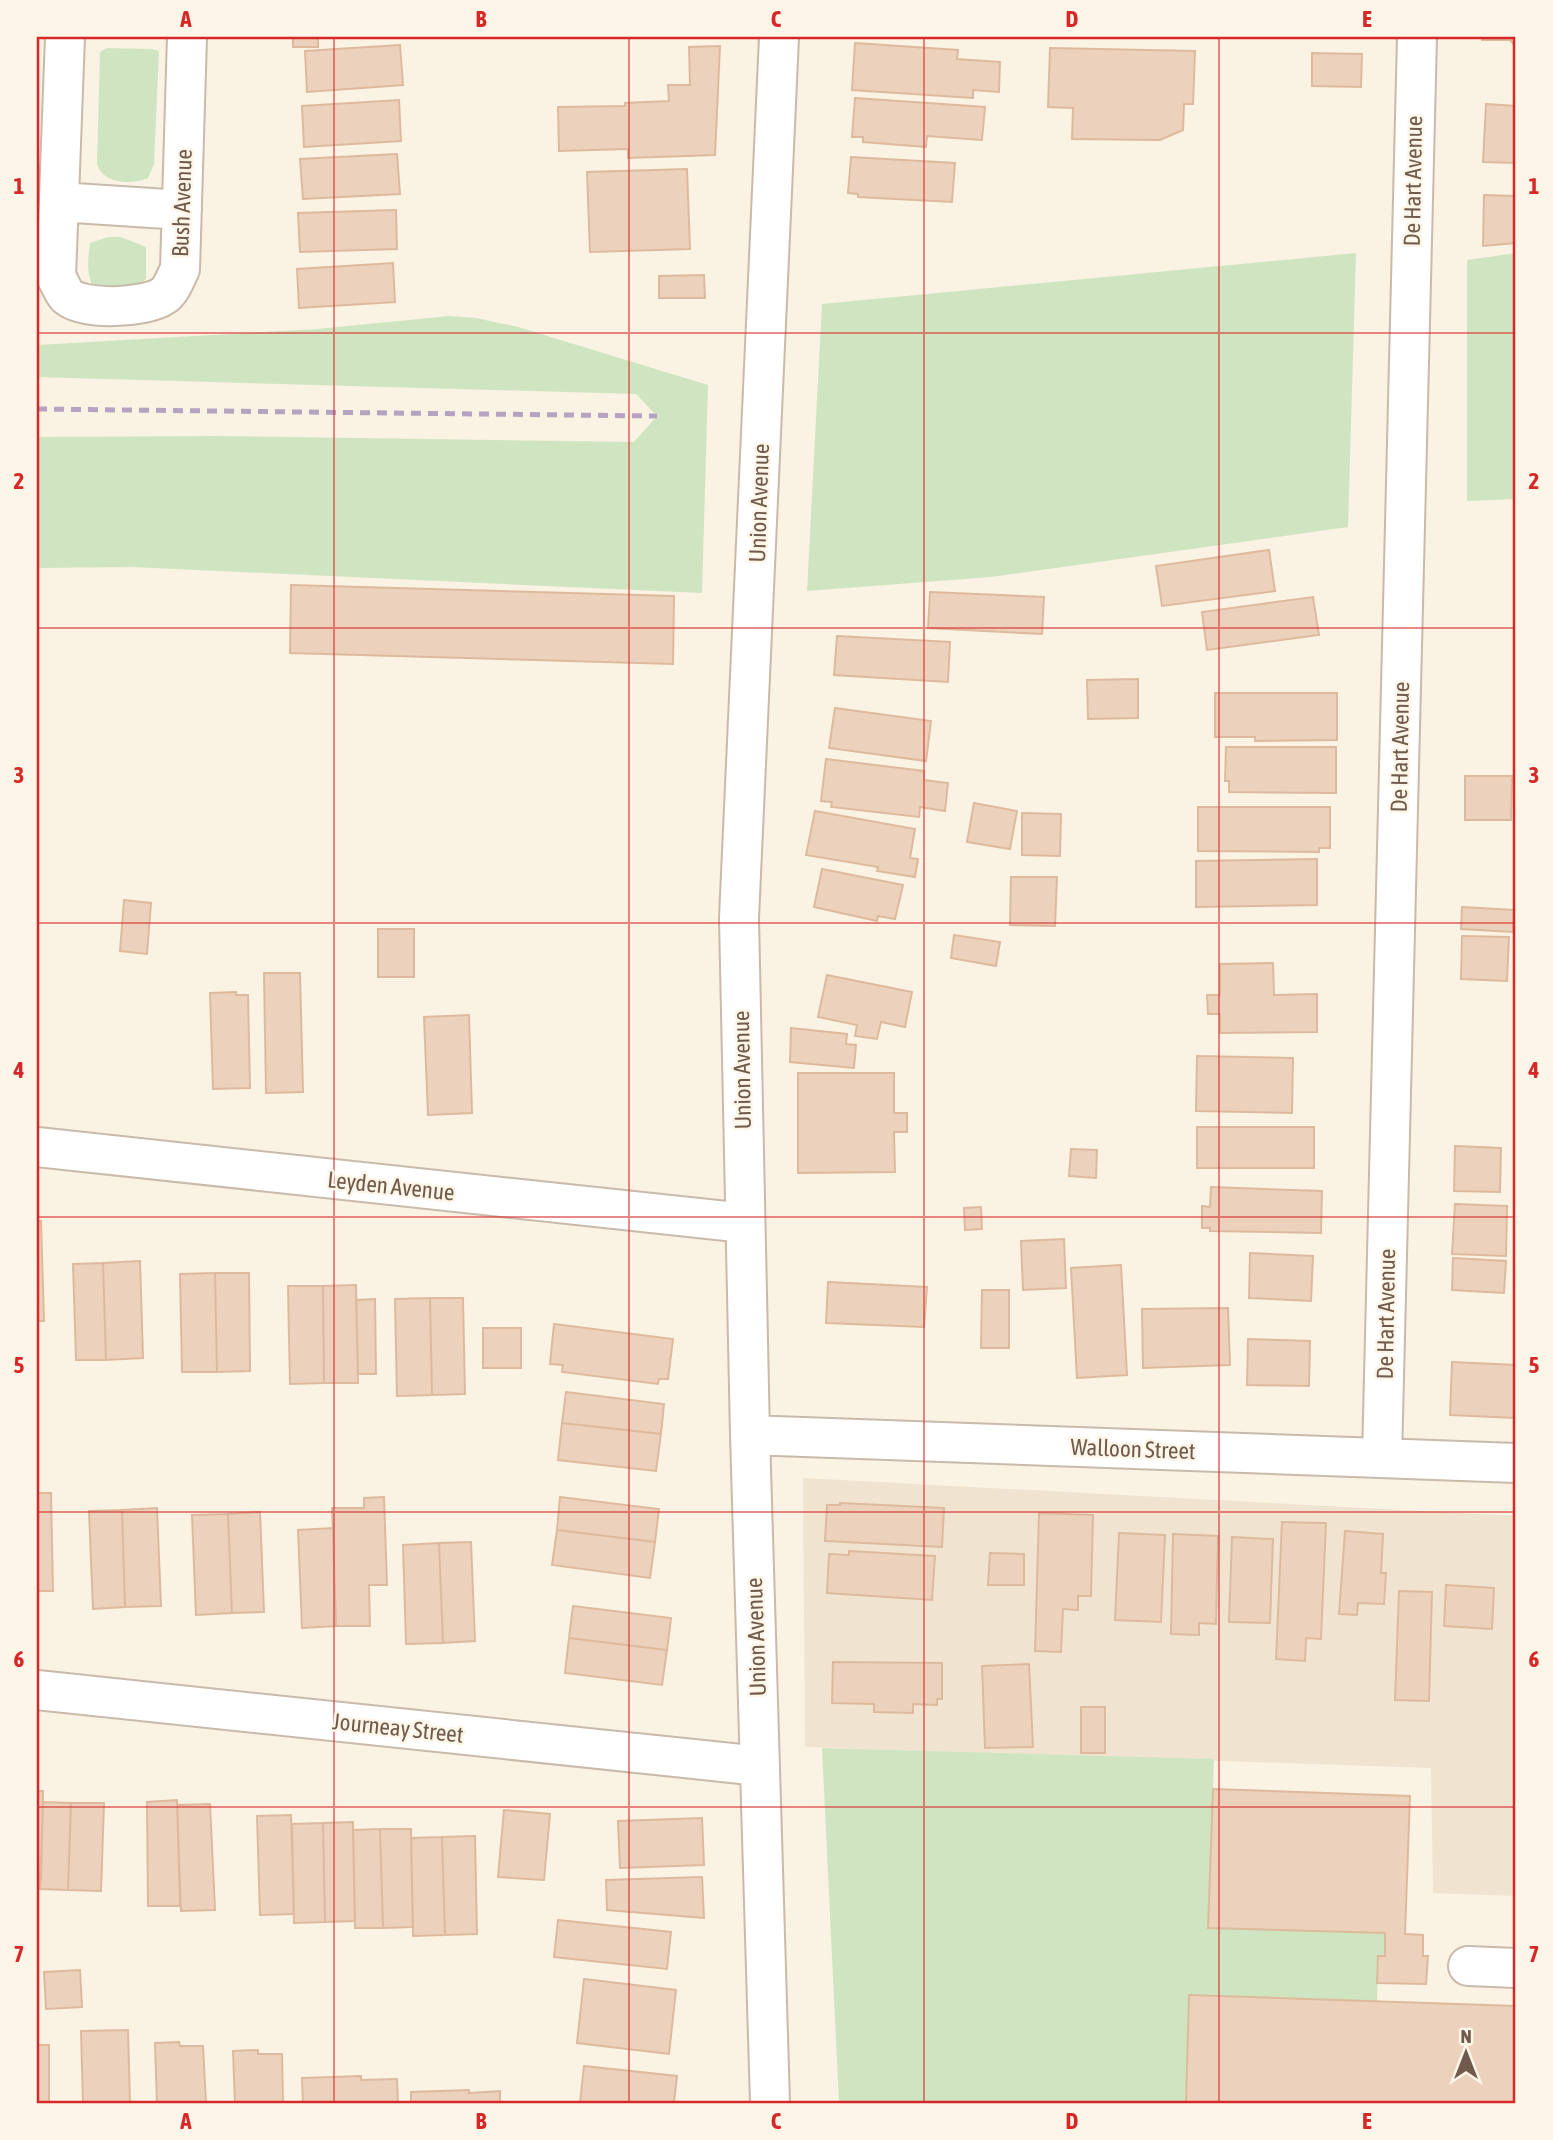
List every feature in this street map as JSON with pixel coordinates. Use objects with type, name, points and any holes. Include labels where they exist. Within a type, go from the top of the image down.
[{"type":"street","name":"Bush Avenue","points":[[65,37],[56,277],[67,296],[83,304],[101,306],[144,304],[166,295],[180,269],[187,37]]},
{"type":"street","name":"Union Avenue","points":[[770,2103],[750,1435],[739,918],[779,37]]},
{"type":"street","name":"De Hart Avenue","points":[[1382,1458],[1417,37]]},
{"type":"street","points":[[59,202],[182,210]]},
{"type":"street","name":"Leyden Avenue","points":[[37,1147],[745,1223]]},
{"type":"street","name":"Walloon Street","points":[[750,1435],[1516,1463]]},
{"type":"street","name":"Journeay Street","points":[[37,1690],[760,1766]]},
{"type":"street","points":[[1468,1966],[1516,1968]]},
{"type":"shaded area","points":[[803,1478],[1516,1516],[1516,1896],[1433,1893],[1431,1768],[805,1747]]},
{"type":"green space","points":[[107,48],[159,51],[154,164],[148,178],[118,181],[105,176],[97,164],[100,52]]},
{"type":"green space","points":[[108,237],[121,237],[146,247],[146,279],[135,288],[93,287],[88,271],[90,243]]},
{"type":"green space","points":[[1356,253],[1348,527],[991,577],[807,591],[822,304]]},
{"type":"green space","points":[[1516,253],[1516,499],[1467,501],[1467,260]]},
{"type":"green space","points":[[449,316],[476,318],[518,327],[708,385],[702,593],[132,567],[37,568],[37,437],[215,436],[634,442],[657,416],[636,394],[37,377],[37,345],[317,329]]},
{"type":"green space","points":[[822,1748],[1214,1759],[1208,1927],[1385,1933],[1385,1956],[1378,1956],[1377,2002],[1189,1995],[1186,2103],[839,2103]]},
{"type":"building","points":[[293,37],[318,37],[318,47],[293,47]]},
{"type":"building","points":[[1482,37],[1516,37],[1516,47],[1510,40],[1482,40]]},
{"type":"building","points":[[855,43],[958,50],[957,59],[1000,62],[999,92],[973,90],[973,98],[852,90]]},
{"type":"building","points":[[400,45],[403,85],[307,92],[305,51]]},
{"type":"building","points":[[720,46],[715,155],[628,158],[628,149],[559,151],[558,107],[625,106],[625,103],[669,101],[668,85],[690,85],[689,47]]},
{"type":"building","points":[[1050,48],[1195,51],[1193,104],[1184,104],[1183,130],[1160,140],[1072,139],[1073,108],[1048,107]]},
{"type":"building","points":[[1312,53],[1362,54],[1361,87],[1312,86]]},
{"type":"building","points":[[855,98],[985,107],[982,140],[927,136],[926,147],[863,142],[863,137],[852,137]]},
{"type":"building","points":[[399,100],[401,141],[304,147],[302,106]]},
{"type":"building","points":[[1486,104],[1516,106],[1516,163],[1483,162]]},
{"type":"building","points":[[397,154],[400,194],[303,199],[300,159]]},
{"type":"building","points":[[851,157],[955,163],[952,202],[858,197],[858,194],[848,193]]},
{"type":"building","points":[[687,169],[690,249],[590,252],[587,172]]},
{"type":"building","points":[[1484,195],[1516,196],[1516,243],[1483,246]]},
{"type":"building","points":[[396,210],[397,249],[300,252],[298,213]]},
{"type":"building","points":[[393,263],[395,302],[299,308],[297,269]]},
{"type":"building","points":[[704,275],[705,298],[659,298],[659,276]]},
{"type":"building","points":[[1269,550],[1275,591],[1162,606],[1156,566]]},
{"type":"building","points":[[291,585],[674,596],[673,664],[290,653]]},
{"type":"building","points":[[930,592],[1044,597],[1042,634],[928,628]]},
{"type":"building","points":[[1313,597],[1319,635],[1207,650],[1202,612]]},
{"type":"building","points":[[837,636],[950,642],[948,682],[834,675]]},
{"type":"building","points":[[1138,679],[1138,718],[1088,719],[1087,680]]},
{"type":"building","points":[[1215,693],[1337,693],[1337,740],[1255,741],[1255,737],[1215,737]]},
{"type":"building","points":[[835,708],[931,721],[926,761],[829,748]]},
{"type":"building","points":[[1226,747],[1336,747],[1336,793],[1229,792],[1229,781],[1225,781]]},
{"type":"building","points":[[826,759],[924,771],[924,780],[948,783],[945,811],[920,807],[919,817],[831,807],[832,802],[821,801]]},
{"type":"building","points":[[1465,776],[1512,776],[1511,820],[1465,820]]},
{"type":"building","points":[[974,803],[1017,811],[1010,849],[967,842]]},
{"type":"building","points":[[1198,807],[1330,807],[1330,848],[1319,848],[1319,852],[1198,851]]},
{"type":"building","points":[[815,811],[915,829],[910,858],[918,859],[915,877],[877,871],[878,867],[806,855]]},
{"type":"building","points":[[1022,813],[1061,814],[1060,856],[1022,855]]},
{"type":"building","points":[[1317,859],[1317,905],[1196,907],[1196,861]]},
{"type":"building","points":[[822,869],[903,885],[895,919],[878,916],[877,921],[814,907]]},
{"type":"building","points":[[1011,877],[1057,877],[1055,926],[1010,925]]},
{"type":"building","points":[[124,900],[151,903],[147,954],[120,951]]},
{"type":"building","points":[[1462,907],[1514,910],[1513,932],[1461,929]]},
{"type":"building","points":[[378,929],[414,929],[414,977],[378,977]]},
{"type":"building","points":[[954,935],[1000,942],[996,966],[951,958]]},
{"type":"building","points":[[1462,936],[1509,937],[1507,981],[1461,979]]},
{"type":"building","points":[[1273,963],[1274,995],[1317,994],[1317,1032],[1220,1033],[1220,1014],[1208,1014],[1207,995],[1220,995],[1220,964]]},
{"type":"building","points":[[264,973],[300,973],[303,1092],[266,1093]]},
{"type":"building","points":[[827,975],[912,992],[905,1027],[881,1022],[877,1039],[855,1036],[857,1025],[818,1017]]},
{"type":"building","points":[[236,992],[236,995],[248,995],[250,1088],[213,1089],[210,993]]},
{"type":"building","points":[[469,1015],[472,1113],[428,1115],[424,1017]]},
{"type":"building","points":[[791,1028],[847,1034],[846,1044],[856,1045],[854,1068],[790,1062]]},
{"type":"building","points":[[1197,1056],[1293,1058],[1292,1113],[1196,1111]]},
{"type":"building","points":[[798,1073],[894,1073],[894,1113],[907,1113],[907,1132],[894,1132],[895,1172],[798,1173]]},
{"type":"building","points":[[1197,1127],[1314,1127],[1314,1168],[1197,1168]]},
{"type":"building","points":[[1455,1146],[1501,1148],[1500,1192],[1454,1191]]},
{"type":"building","points":[[1071,1149],[1097,1150],[1096,1178],[1069,1176]]},
{"type":"building","points":[[1211,1187],[1322,1191],[1321,1233],[1210,1231],[1210,1228],[1202,1228],[1202,1206],[1210,1207]]},
{"type":"building","points":[[1455,1204],[1507,1206],[1506,1256],[1452,1254]]},
{"type":"building","points":[[981,1207],[982,1229],[965,1230],[964,1208]]},
{"type":"building","points":[[37,1221],[41,1221],[44,1321],[37,1321]]},
{"type":"building","points":[[1064,1239],[1066,1288],[1023,1290],[1021,1241]]},
{"type":"building","points":[[1250,1253],[1313,1256],[1311,1301],[1249,1298]]},
{"type":"building","points":[[1453,1258],[1506,1261],[1504,1293],[1452,1290]]},
{"type":"building","points":[[140,1261],[143,1358],[106,1360],[103,1263]]},
{"type":"building","points":[[103,1263],[106,1360],[76,1360],[73,1264]]},
{"type":"building","points":[[1121,1265],[1127,1375],[1077,1378],[1071,1268]]},
{"type":"building","points":[[215,1273],[249,1273],[250,1371],[217,1372]]},
{"type":"building","points":[[215,1273],[217,1372],[182,1372],[180,1274]]},
{"type":"building","points":[[828,1282],[927,1287],[924,1327],[826,1323]]},
{"type":"building","points":[[356,1285],[358,1383],[324,1383],[323,1286]]},
{"type":"building","points":[[288,1286],[323,1286],[324,1383],[290,1384]]},
{"type":"building","points":[[982,1290],[1009,1290],[1009,1348],[981,1348]]},
{"type":"building","points":[[430,1298],[463,1298],[465,1394],[432,1395]]},
{"type":"building","points":[[430,1298],[432,1395],[397,1396],[395,1299]]},
{"type":"building","points":[[375,1299],[376,1374],[358,1374],[356,1300]]},
{"type":"building","points":[[1228,1308],[1230,1365],[1143,1368],[1142,1309]]},
{"type":"building","points":[[554,1324],[673,1339],[668,1379],[659,1379],[658,1384],[562,1372],[563,1365],[550,1364]]},
{"type":"building","points":[[483,1328],[521,1328],[521,1368],[483,1368]]},
{"type":"building","points":[[1248,1339],[1310,1341],[1309,1386],[1247,1385]]},
{"type":"building","points":[[1452,1362],[1516,1365],[1515,1418],[1450,1415]]},
{"type":"building","points":[[566,1392],[664,1404],[661,1434],[562,1423]]},
{"type":"building","points":[[562,1423],[661,1434],[656,1471],[558,1460]]},
{"type":"building","points":[[37,1493],[51,1493],[53,1591],[37,1591]]},
{"type":"building","points":[[384,1497],[387,1585],[369,1585],[370,1626],[336,1626],[332,1508],[364,1508],[364,1498]]},
{"type":"building","points":[[560,1497],[659,1509],[655,1542],[557,1530]]},
{"type":"building","points":[[840,1503],[944,1508],[942,1547],[825,1541],[827,1505]]},
{"type":"building","points":[[157,1508],[161,1606],[125,1607],[122,1510]]},
{"type":"building","points":[[122,1510],[125,1607],[93,1609],[89,1511]]},
{"type":"building","points":[[260,1512],[264,1612],[232,1613],[228,1514]]},
{"type":"building","points":[[1039,1513],[1093,1515],[1091,1596],[1078,1596],[1078,1610],[1063,1609],[1061,1652],[1035,1651]]},
{"type":"building","points":[[228,1514],[232,1613],[196,1615],[192,1515]]},
{"type":"building","points":[[1282,1522],[1326,1523],[1321,1639],[1306,1638],[1305,1661],[1276,1659]]},
{"type":"building","points":[[333,1528],[336,1626],[302,1628],[298,1530]]},
{"type":"building","points":[[557,1530],[655,1542],[650,1578],[552,1565]]},
{"type":"building","points":[[1345,1531],[1383,1534],[1381,1573],[1386,1573],[1384,1604],[1358,1603],[1357,1615],[1339,1614]]},
{"type":"building","points":[[1119,1533],[1165,1535],[1161,1622],[1115,1620]]},
{"type":"building","points":[[1173,1534],[1218,1536],[1216,1624],[1199,1623],[1199,1635],[1171,1634]]},
{"type":"building","points":[[1232,1537],[1273,1539],[1270,1623],[1229,1622]]},
{"type":"building","points":[[471,1542],[475,1641],[443,1643],[439,1543]]},
{"type":"building","points":[[439,1543],[443,1643],[406,1644],[403,1545]]},
{"type":"building","points":[[849,1551],[935,1556],[932,1600],[827,1593],[829,1554],[849,1555]]},
{"type":"building","points":[[990,1553],[1024,1554],[1024,1585],[988,1585]]},
{"type":"building","points":[[1446,1585],[1494,1588],[1492,1629],[1444,1626]]},
{"type":"building","points":[[1399,1591],[1432,1592],[1429,1701],[1395,1700]]},
{"type":"building","points":[[573,1606],[671,1618],[667,1650],[569,1638]]},
{"type":"building","points":[[569,1638],[667,1650],[662,1685],[565,1673]]},
{"type":"building","points":[[833,1662],[942,1663],[942,1699],[937,1699],[937,1705],[913,1704],[913,1713],[874,1712],[874,1704],[832,1703]]},
{"type":"building","points":[[1029,1664],[1033,1747],[985,1748],[982,1666]]},
{"type":"building","points":[[1081,1707],[1105,1707],[1105,1753],[1081,1753]]},
{"type":"building","points":[[1213,1789],[1410,1796],[1405,1934],[1423,1935],[1423,1956],[1428,1956],[1426,1984],[1377,1983],[1378,1956],[1385,1956],[1385,1933],[1208,1928]]},
{"type":"building","points":[[37,1791],[43,1791],[41,1880],[37,1880]]},
{"type":"building","points":[[177,1800],[180,1906],[148,1906],[147,1802]]},
{"type":"building","points":[[43,1802],[71,1803],[68,1890],[40,1889]]},
{"type":"building","points":[[71,1803],[104,1803],[101,1891],[68,1890]]},
{"type":"building","points":[[210,1804],[215,1910],[181,1911],[177,1805]]},
{"type":"building","points":[[504,1810],[550,1814],[544,1880],[498,1877]]},
{"type":"building","points":[[291,1815],[294,1914],[260,1915],[257,1816]]},
{"type":"building","points":[[702,1818],[704,1865],[620,1868],[618,1821]]},
{"type":"building","points":[[353,1822],[355,1921],[325,1922],[323,1823]]},
{"type":"building","points":[[323,1823],[325,1922],[294,1923],[292,1824]]},
{"type":"building","points":[[380,1829],[411,1829],[413,1927],[383,1928]]},
{"type":"building","points":[[380,1829],[383,1928],[355,1928],[353,1830]]},
{"type":"building","points":[[475,1836],[477,1934],[445,1935],[442,1837]]},
{"type":"building","points":[[442,1837],[445,1935],[413,1936],[411,1838]]},
{"type":"building","points":[[702,1877],[704,1918],[607,1910],[606,1880]]},
{"type":"building","points":[[558,1920],[671,1932],[667,1969],[554,1957]]},
{"type":"building","points":[[80,1970],[82,2007],[46,2009],[44,1972]]},
{"type":"building","points":[[584,1979],[676,1990],[669,2054],[577,2043]]},
{"type":"building","points":[[1189,1995],[1516,2006],[1516,2103],[1186,2103]]},
{"type":"building","points":[[128,2030],[130,2103],[83,2103],[81,2031]]},
{"type":"building","points":[[179,2042],[180,2046],[203,2046],[206,2103],[157,2103],[155,2043]]},
{"type":"building","points":[[37,2045],[49,2045],[49,2103],[37,2103]]},
{"type":"building","points":[[258,2050],[258,2054],[282,2054],[283,2103],[235,2103],[233,2051]]},
{"type":"building","points":[[584,2066],[677,2076],[674,2103],[580,2103]]},
{"type":"building","points":[[361,2076],[361,2080],[397,2079],[398,2103],[303,2103],[302,2078]]},
{"type":"building","points":[[469,2090],[469,2093],[500,2091],[500,2103],[411,2103],[411,2092]]},
{"type":"railway","points":[[37,409],[657,416]]}]
